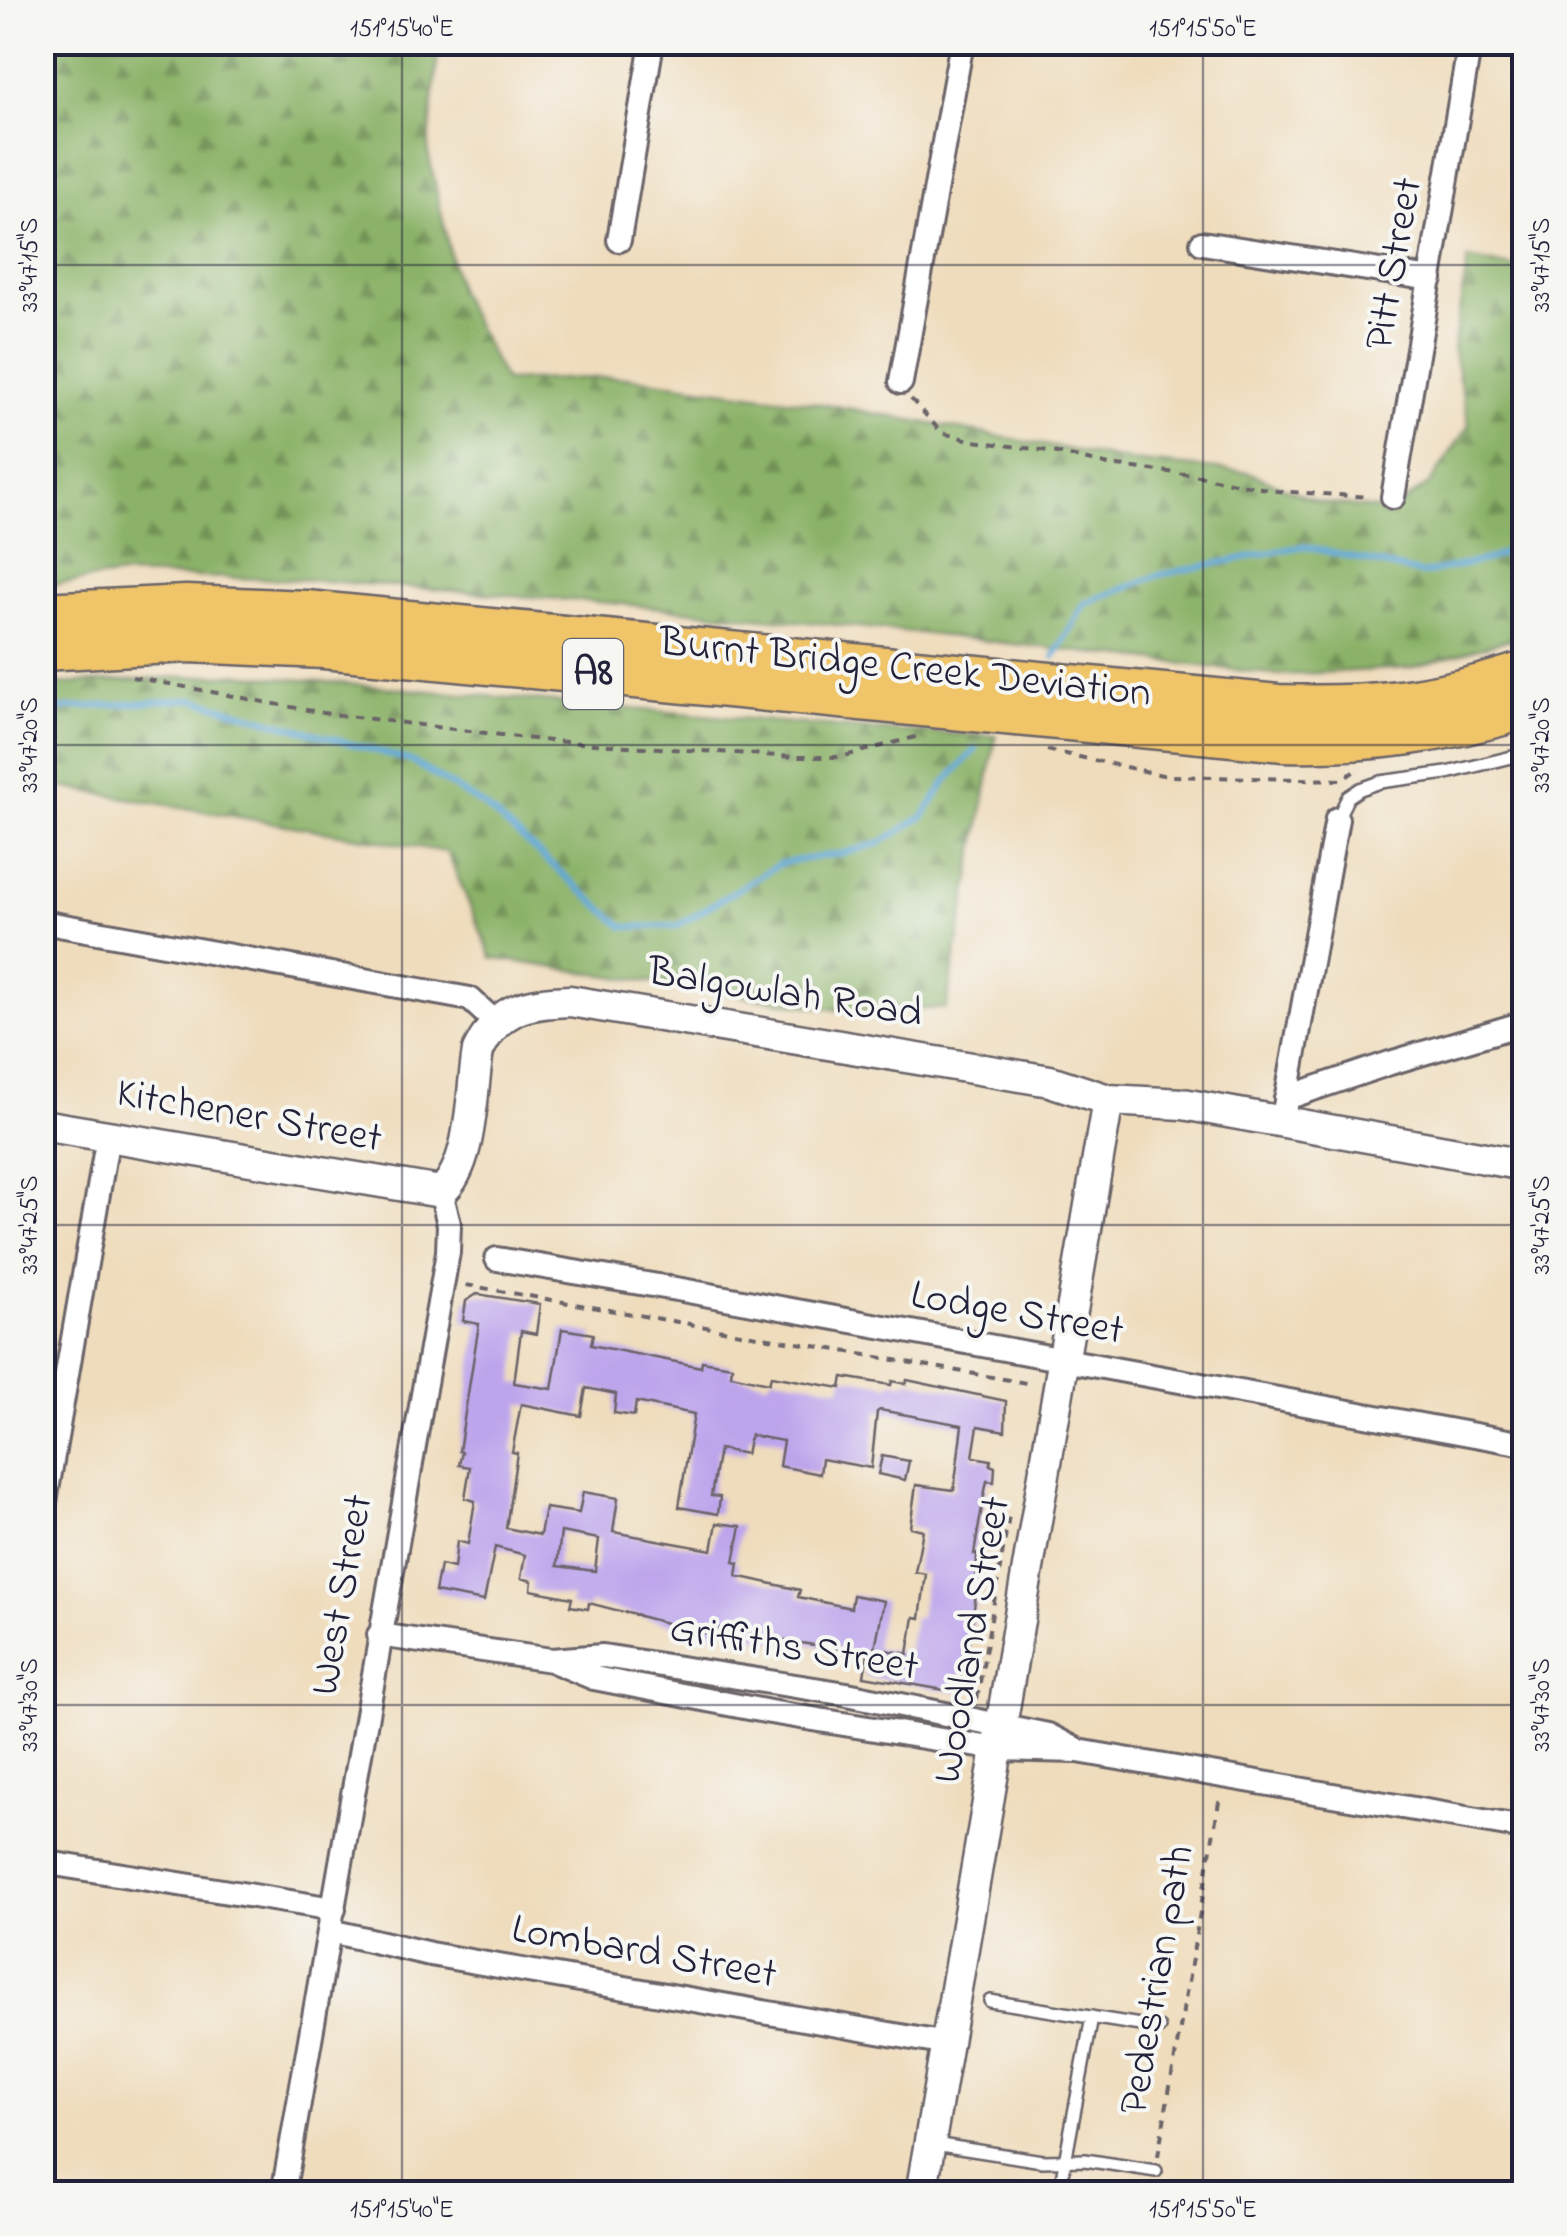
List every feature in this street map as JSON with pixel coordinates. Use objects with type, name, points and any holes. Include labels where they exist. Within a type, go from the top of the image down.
[{"type":"highway","name":"Burnt Bridge Creek Deviation","points":[[42,614],[186,606],[306,611],[1222,701],[1333,707],[1391,704],[1486,685],[1524,672]]},
{"type":"highway","name":"Burnt Bridge Creek Deviation","points":[[42,650],[189,642],[324,648],[1284,742],[1352,742],[1431,733],[1524,709]]},
{"type":"street","points":[[619,240],[652,42]]},
{"type":"street","points":[[901,382],[962,42]]},
{"type":"street","name":"Pitt Street","points":[[1393,497],[1470,42]]},
{"type":"street","points":[[1202,243],[1431,279]]},
{"type":"street","points":[[1284,1110],[1337,819]]},
{"type":"street","points":[[42,922],[470,999],[495,1022],[478,1051],[464,1153],[457,1172],[441,1192]]},
{"type":"street","name":"Balgowlah Road","points":[[495,1022],[537,1002],[570,1001],[1050,1081],[1108,1100],[1284,1110],[1524,1165]]},
{"type":"street","points":[[1284,1110],[1390,1062],[1524,1024]]},
{"type":"street","name":"Woodland Street","points":[[920,2194],[1108,1100]]},
{"type":"street","name":"Kitchener Street","points":[[42,1125],[441,1192]]},
{"type":"street","points":[[42,1520],[108,1136]]},
{"type":"street","name":"West Street","points":[[282,2194],[448,1252],[449,1224],[441,1192]]},
{"type":"street","name":"Lodge Street","points":[[496,1259],[1524,1444]]},
{"type":"street","name":"Griffiths Street","points":[[378,1634],[552,1660],[594,1678],[770,1712],[999,1737],[1524,1828]]},
{"type":"street","name":"Lombard Street","points":[[42,1862],[332,1920],[449,1957],[947,2044]]},
{"type":"lane","points":[[1337,819],[1348,798],[1380,782],[1447,773],[1524,754]]},
{"type":"lane","points":[[990,2000],[1159,2028]]},
{"type":"lane","points":[[1058,2194],[1092,2018]]},
{"type":"lane","points":[[930,2143],[1042,2161],[1065,2160],[1156,2171]]},
{"type":"path","points":[[901,382],[916,407],[942,433],[974,441],[1276,491],[1393,497]]},
{"type":"path","points":[[133,677],[323,713],[550,741],[841,757],[925,735]]},
{"type":"path","points":[[1046,750],[1167,776],[1342,780]]},
{"type":"path","name":"Lodge Street","points":[[466,1286],[1033,1382]]},
{"type":"path","name":"Pedestrian path","points":[[1156,2171],[1224,1776]]},
{"type":"green space","points":[[43,43],[439,43],[428,152],[458,291],[505,381],[626,377],[830,405],[1130,461],[1248,472],[1318,502],[1392,511],[1430,483],[1469,425],[1453,348],[1468,259],[1524,269],[1524,635],[1411,668],[1280,675],[910,632],[313,580],[122,575],[43,586],[43,449],[58,445],[64,400],[43,367]]},
{"type":"green space","points":[[236,674],[872,730],[996,736],[946,1008],[851,1012],[492,958],[447,852],[43,784],[43,685]]},
{"type":"building","points":[[477,1294],[540,1304],[536,1334],[521,1331],[514,1383],[552,1389],[562,1329],[593,1334],[591,1345],[701,1367],[702,1361],[732,1366],[731,1375],[769,1383],[771,1376],[841,1388],[843,1377],[891,1385],[892,1381],[906,1384],[907,1380],[1006,1401],[1005,1431],[978,1426],[973,1457],[991,1460],[990,1465],[995,1467],[994,1482],[987,1481],[983,1501],[974,1554],[976,1594],[967,1656],[956,1692],[864,1676],[868,1653],[774,1642],[720,1628],[717,1635],[589,1603],[588,1609],[570,1606],[572,1598],[531,1590],[532,1581],[521,1578],[525,1555],[495,1547],[484,1601],[435,1592],[440,1565],[454,1568],[457,1541],[468,1544],[475,1501],[465,1498],[470,1467],[459,1465],[479,1324],[463,1321],[466,1301]],"holes":[[[586,1388],[616,1394],[614,1413],[634,1416],[636,1402],[694,1414],[679,1507],[718,1514],[720,1497],[711,1496],[719,1449],[746,1454],[750,1435],[783,1441],[779,1466],[820,1474],[822,1459],[871,1468],[880,1410],[962,1425],[954,1490],[916,1485],[910,1527],[923,1530],[915,1572],[926,1574],[920,1618],[914,1617],[908,1654],[875,1648],[884,1601],[853,1595],[851,1608],[798,1597],[800,1590],[737,1576],[739,1563],[734,1562],[741,1526],[717,1523],[712,1550],[613,1532],[618,1498],[583,1492],[579,1513],[545,1508],[540,1535],[506,1528],[517,1453],[512,1452],[521,1404],[581,1416]],[[561,1532],[599,1539],[595,1571],[557,1566]]]},
{"type":"building","points":[[882,1456],[909,1461],[905,1480],[878,1474]]},
{"type":"waterway","points":[[1524,373],[1519,379],[1524,409]]},
{"type":"waterway","points":[[1054,657],[1085,603],[1159,575],[1303,546],[1422,574],[1487,560],[1524,544]]},
{"type":"waterway","points":[[42,710],[194,699],[411,761],[484,806],[624,927],[677,926],[781,863],[880,843],[924,816],[947,780],[976,749]]}]
